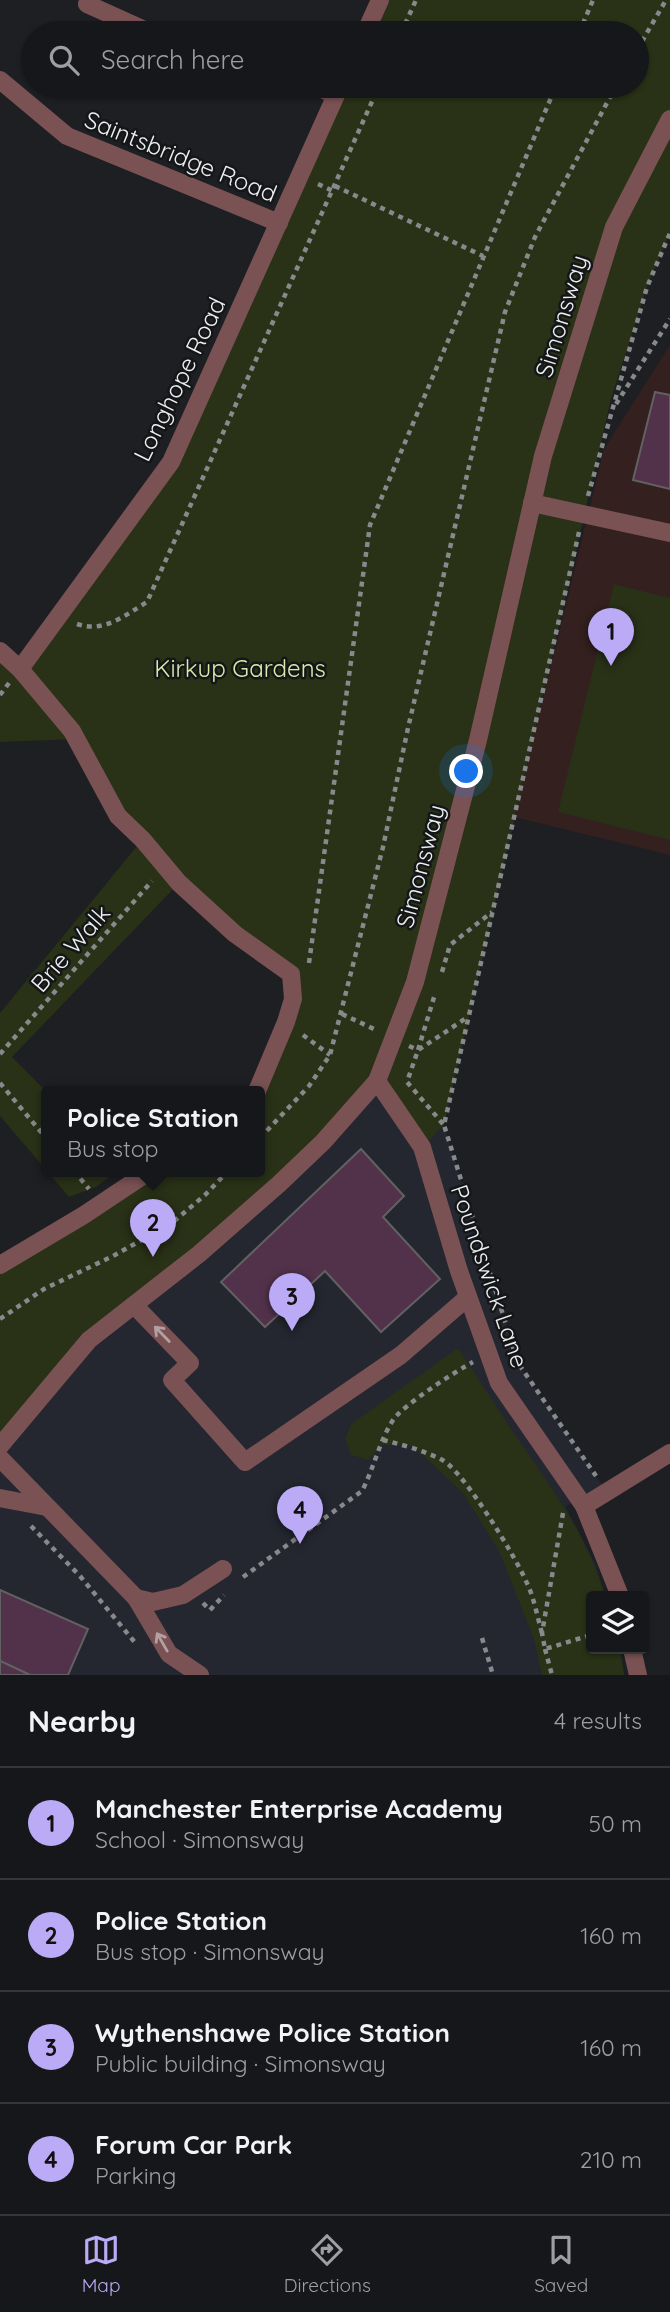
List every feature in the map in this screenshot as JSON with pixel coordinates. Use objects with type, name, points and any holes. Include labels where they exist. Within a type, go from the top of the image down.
[{"type":"street","points":[[370,21],[380,0]]},
{"type":"street","points":[[87,4],[125,21]]},
{"type":"street","name":"Saintsbridge Road","points":[[0,80],[21,98]]},
{"type":"street","name":"Saintsbridge Road","points":[[21,98],[66,136],[279,223]]},
{"type":"street","name":"Longhope Road","points":[[20,669],[172,462],[334,98]]},
{"type":"street","name":"Simonsway","points":[[0,1446],[89,1340],[199,1254],[279,1184],[323,1142],[377,1081],[418,969],[478,740],[543,456],[614,227],[670,119]]},
{"type":"street","points":[[532,503],[670,533]]},
{"type":"street","points":[[0,651],[20,669],[72,730],[118,816],[179,883],[235,933],[291,974],[293,999],[259,1086]]},
{"type":"street","name":"Poundswick Lane","points":[[377,1081],[422,1147],[468,1297],[499,1383],[580,1501],[618,1591]]},
{"type":"street","points":[[0,1265],[141,1177]]},
{"type":"street","points":[[134,1305],[190,1363],[172,1380],[246,1462],[401,1355],[468,1297]]},
{"type":"street","points":[[580,1501],[607,1492],[670,1453]]},
{"type":"street","points":[[0,1458],[136,1598],[169,1654],[200,1675]]},
{"type":"street","points":[[0,1498],[47,1507]]},
{"type":"street","points":[[136,1598],[153,1602],[183,1595],[223,1569]]},
{"type":"street","points":[[633,1654],[638,1675]]},
{"type":"path","points":[[406,21],[415,0]]},
{"type":"path","points":[[584,21],[593,0]]},
{"type":"path","points":[[649,29],[666,0]]},
{"type":"path","points":[[60,613],[78,625],[91,629],[110,624],[147,603],[374,98]]},
{"type":"path","points":[[291,974],[306,979],[370,525],[551,98]]},
{"type":"path","points":[[265,1133],[309,1086],[330,1055],[383,847],[505,312],[535,237],[610,98]]},
{"type":"path","points":[[335,186],[483,256]]},
{"type":"path","points":[[444,1125],[583,514],[647,287],[670,233]]},
{"type":"path","points":[[614,408],[670,319]]},
{"type":"path","name":"Brie Walk","points":[[0,1054],[165,866]]},
{"type":"path","points":[[493,911],[450,945],[407,1082],[444,1125],[518,1363],[607,1492]]},
{"type":"path","points":[[418,1050],[468,1017]]},
{"type":"path","points":[[286,1022],[330,1055]]},
{"type":"path","points":[[0,1083],[41,1132]]},
{"type":"path","points":[[0,1319],[44,1289],[113,1256],[172,1223],[222,1177]]},
{"type":"path","points":[[239,1579],[362,1491],[394,1417],[453,1373],[489,1353]]},
{"type":"path","points":[[383,1440],[445,1462],[457,1473],[493,1523],[527,1582],[552,1675]]},
{"type":"path","points":[[542,1633],[563,1512],[580,1501]]},
{"type":"path","points":[[29,1523],[80,1576],[139,1646],[162,1642]]},
{"type":"path","points":[[192,1590],[210,1610],[232,1587]]},
{"type":"path","points":[[545,1648],[586,1636]]},
{"type":"path","points":[[482,1638],[493,1675]]},
{"type":"shaded area","points":[[670,345],[670,855],[514,817],[604,449]]},
{"type":"shaded area","points":[[377,1081],[422,1146],[444,1125],[518,1363],[607,1492],[565,1506],[596,1565],[604,1591],[586,1591],[586,1654],[621,1654],[624,1675],[0,1675],[0,1446],[89,1340]]},
{"type":"green space","name":"Kirkup Gardens","points":[[380,0],[670,0],[670,233],[647,287],[611,399],[444,1125],[422,1147],[377,1082],[323,1142],[89,1340],[0,1446],[0,1265],[140,1177],[265,1177],[265,1086],[262,1086],[286,1022],[291,974],[179,883],[12,1057],[41,1086],[41,1164],[0,1116],[0,1013],[142,840],[77,739],[0,742],[0,651],[19,668],[171,462],[335,98],[649,98],[649,21],[370,21]]},
{"type":"green space","points":[[614,584],[670,598],[670,840],[558,812]]},
{"type":"green space","points":[[52,1177],[108,1177],[96,1187],[69,1197]]},
{"type":"green space","points":[[458,1348],[552,1489],[597,1572],[603,1591],[586,1591],[586,1654],[621,1654],[624,1675],[542,1675],[534,1639],[499,1551],[463,1493],[413,1446],[381,1445],[369,1460],[351,1455],[345,1439],[351,1424]]},
{"type":"building","points":[[655,392],[670,395],[670,489],[633,480]]},
{"type":"building","points":[[361,1149],[404,1196],[383,1217],[440,1279],[381,1332],[325,1271],[265,1327],[221,1282]]},
{"type":"building","points":[[0,1590],[88,1629],[68,1675],[30,1675],[0,1661]]},
{"type":"building","points":[[0,1661],[30,1675],[0,1675]]},
{"type":"place","name":"Manchester Enterprise Academy","points":[[611,666]]},
{"type":"place","name":"Police Station","points":[[153,1257]]},
{"type":"place","name":"Wythenshawe Police Station","points":[[292,1331]]},
{"type":"place","name":"Forum Car Park","points":[[300,1544]]}]
